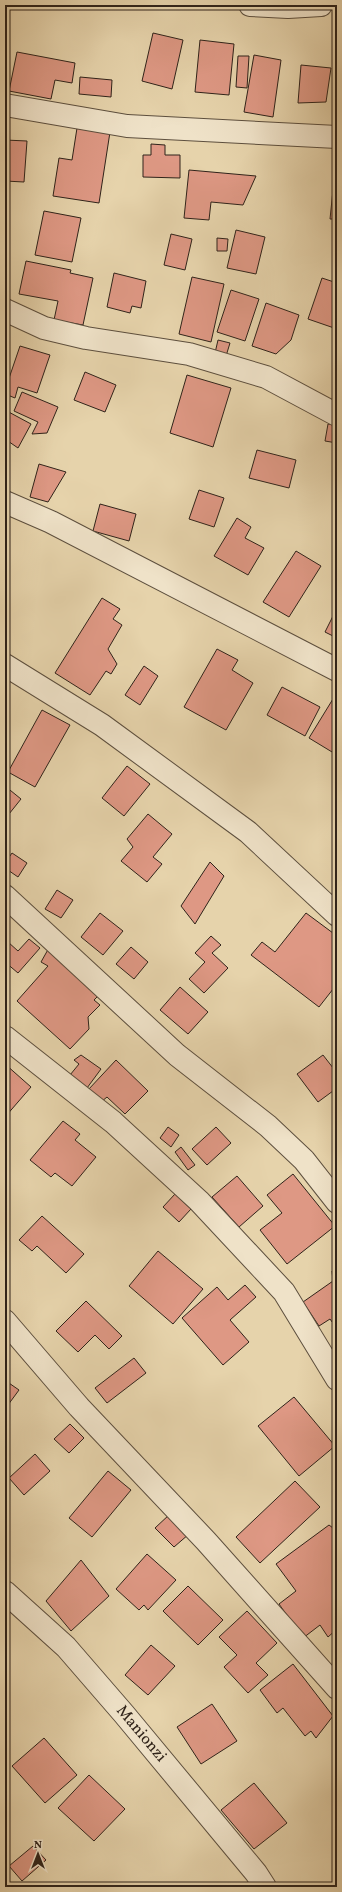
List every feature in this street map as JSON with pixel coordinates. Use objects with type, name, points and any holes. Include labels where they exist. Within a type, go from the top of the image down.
[{"type":"street","points":[[250,5],[321,5]]},
{"type":"street","points":[[5,105],[127,126],[337,137]]},
{"type":"street","points":[[5,310],[44,328],[86,338],[189,354],[266,377],[337,415]]},
{"type":"street","points":[[5,502],[52,522],[337,670]]},
{"type":"street","points":[[5,665],[102,725],[248,832],[337,915]]},
{"type":"street","points":[[5,896],[176,1055],[268,1126],[304,1160],[337,1202]]},
{"type":"street","points":[[5,1037],[114,1122],[199,1202],[284,1292],[337,1379]]},
{"type":"street","points":[[5,1321],[79,1408],[201,1536],[337,1688]]},
{"type":"street","name":"Manionzi","points":[[5,1592],[66,1647],[124,1714],[256,1873],[265,1887]]},
{"type":"building","points":[[153,33],[183,40],[172,89],[142,81]]},
{"type":"building","points":[[200,40],[234,44],[229,95],[195,92]]},
{"type":"building","points":[[17,52],[75,63],[72,83],[55,80],[51,99],[9,91]]},
{"type":"building","points":[[254,55],[281,60],[273,117],[244,112]]},
{"type":"building","points":[[238,56],[249,56],[247,88],[236,87]]},
{"type":"building","points":[[301,65],[331,68],[326,102],[298,103]]},
{"type":"building","points":[[80,77],[112,80],[111,97],[79,94]]},
{"type":"building","points":[[77,128],[110,132],[99,203],[53,196],[59,158],[72,160]]},
{"type":"building","points":[[5,140],[27,141],[24,182],[5,181]]},
{"type":"building","points":[[151,144],[165,145],[165,155],[180,155],[180,178],[143,177],[143,155],[151,155]]},
{"type":"building","points":[[189,170],[256,176],[243,205],[211,202],[209,220],[184,218]]},
{"type":"building","points":[[333,190],[337,190],[337,219],[330,219]]},
{"type":"building","points":[[44,211],[81,218],[72,262],[35,255]]},
{"type":"building","points":[[236,230],[265,237],[256,274],[227,268]]},
{"type":"building","points":[[171,234],[192,239],[185,270],[164,265]]},
{"type":"building","points":[[217,238],[228,239],[227,251],[217,251]]},
{"type":"building","points":[[26,261],[71,270],[70,273],[93,278],[83,325],[54,320],[58,301],[19,294]]},
{"type":"building","points":[[114,273],[146,281],[141,308],[132,306],[130,313],[107,307]]},
{"type":"building","points":[[192,277],[224,284],[211,342],[179,334]]},
{"type":"building","points":[[322,278],[337,283],[337,329],[308,319]]},
{"type":"building","points":[[231,290],[259,299],[245,341],[217,332]]},
{"type":"building","points":[[266,303],[299,315],[291,340],[276,354],[252,346]]},
{"type":"building","points":[[218,340],[230,343],[226,356],[215,353]]},
{"type":"building","points":[[20,346],[50,355],[37,393],[18,387],[15,398],[5,394],[5,390]]},
{"type":"building","points":[[85,372],[116,385],[105,412],[74,400]]},
{"type":"building","points":[[187,375],[231,388],[213,447],[170,433]]},
{"type":"building","points":[[22,392],[58,407],[47,433],[32,434],[38,422],[14,411]]},
{"type":"building","points":[[5,410],[31,424],[18,448],[5,439]]},
{"type":"building","points":[[328,424],[337,425],[337,443],[325,441]]},
{"type":"building","points":[[257,450],[296,460],[289,488],[249,478]]},
{"type":"building","points":[[39,464],[66,472],[48,502],[30,497]]},
{"type":"building","points":[[199,490],[224,498],[214,527],[189,519]]},
{"type":"building","points":[[100,504],[136,514],[129,541],[93,531]]},
{"type":"building","points":[[237,518],[251,527],[245,538],[264,548],[248,575],[214,556]]},
{"type":"building","points":[[296,551],[321,566],[289,617],[263,602]]},
{"type":"building","points":[[102,598],[120,609],[113,619],[122,625],[108,649],[117,664],[111,674],[106,671],[90,695],[55,673]]},
{"type":"building","points":[[337,608],[337,638],[325,632]]},
{"type":"building","points":[[217,649],[238,660],[232,670],[253,683],[226,730],[184,707]]},
{"type":"building","points":[[144,666],[158,676],[140,705],[125,695]]},
{"type":"building","points":[[282,687],[320,707],[305,736],[267,715]]},
{"type":"building","points":[[336,694],[337,695],[337,755],[309,738]]},
{"type":"building","points":[[42,710],[70,725],[35,787],[8,772]]},
{"type":"building","points":[[127,766],[150,784],[124,816],[102,798]]},
{"type":"building","points":[[5,786],[21,799],[5,819]]},
{"type":"building","points":[[148,814],[172,834],[153,857],[162,864],[147,882],[121,861],[133,847],[127,839]]},
{"type":"building","points":[[12,853],[27,863],[18,877],[5,868],[5,863]]},
{"type":"building","points":[[210,862],[224,876],[195,924],[181,906]]},
{"type":"building","points":[[57,890],[73,900],[61,918],[45,909]]},
{"type":"building","points":[[100,913],[123,931],[103,955],[81,937]]},
{"type":"building","points":[[306,913],[337,936],[337,984],[319,1007],[251,955],[262,942],[275,952]]},
{"type":"building","points":[[211,936],[221,945],[212,953],[228,968],[204,993],[189,979],[205,962],[195,953]]},
{"type":"building","points":[[29,939],[40,948],[18,973],[5,962],[5,945],[8,942],[18,951]]},
{"type":"building","points":[[50,946],[101,993],[94,1000],[100,1005],[88,1017],[89,1029],[70,1049],[17,1001],[48,966],[41,962]]},
{"type":"building","points":[[131,947],[148,962],[134,979],[116,964]]},
{"type":"building","points":[[180,987],[208,1012],[188,1034],[160,1010]]},
{"type":"building","points":[[81,1055],[101,1069],[87,1088],[70,1075],[79,1064],[74,1060]]},
{"type":"building","points":[[323,1055],[337,1073],[337,1088],[318,1102],[297,1074]]},
{"type":"building","points":[[116,1060],[148,1091],[125,1114],[107,1097],[101,1102],[88,1090]]},
{"type":"building","points":[[5,1064],[31,1087],[5,1117]]},
{"type":"building","points":[[63,1121],[80,1134],[75,1140],[96,1157],[72,1186],[55,1173],[51,1177],[30,1160]]},
{"type":"building","points":[[168,1127],[179,1135],[171,1147],[160,1138]]},
{"type":"building","points":[[216,1127],[231,1143],[207,1165],[192,1149]]},
{"type":"building","points":[[181,1147],[195,1165],[188,1170],[175,1152]]},
{"type":"building","points":[[293,1174],[335,1226],[287,1264],[260,1230],[282,1213],[267,1195]]},
{"type":"building","points":[[237,1176],[263,1206],[239,1227],[212,1197]]},
{"type":"building","points":[[175,1194],[191,1209],[179,1222],[163,1207]]},
{"type":"building","points":[[42,1216],[84,1254],[66,1273],[37,1246],[32,1251],[19,1240]]},
{"type":"building","points":[[158,1251],[203,1289],[173,1324],[129,1286]]},
{"type":"building","points":[[337,1267],[337,1325],[335,1326],[330,1319],[319,1326],[303,1302],[333,1281],[332,1271]]},
{"type":"building","points":[[245,1285],[256,1297],[230,1320],[249,1342],[223,1365],[182,1318],[217,1287],[228,1300]]},
{"type":"building","points":[[86,1301],[122,1336],[109,1349],[95,1335],[78,1352],[56,1331]]},
{"type":"building","points":[[134,1358],[146,1373],[107,1403],[95,1388]]},
{"type":"building","points":[[6,1381],[19,1390],[5,1409],[5,1383]]},
{"type":"building","points":[[294,1397],[335,1446],[299,1476],[258,1426]]},
{"type":"building","points":[[70,1424],[84,1438],[69,1453],[54,1439]]},
{"type":"building","points":[[35,1454],[50,1471],[24,1495],[9,1478]]},
{"type":"building","points":[[108,1471],[131,1490],[92,1537],[69,1518]]},
{"type":"building","points":[[295,1481],[320,1507],[260,1563],[236,1537]]},
{"type":"building","points":[[170,1514],[189,1534],[174,1547],[155,1528]]},
{"type":"building","points":[[329,1525],[337,1531],[337,1629],[328,1637],[320,1625],[303,1638],[279,1604],[296,1591],[276,1564]]},
{"type":"building","points":[[147,1554],[176,1580],[148,1610],[144,1605],[139,1610],[116,1589]]},
{"type":"building","points":[[81,1560],[109,1596],[71,1631],[46,1601]]},
{"type":"building","points":[[188,1586],[223,1620],[198,1645],[163,1611]]},
{"type":"building","points":[[247,1611],[277,1643],[256,1663],[268,1675],[248,1693],[224,1667],[237,1655],[219,1637]]},
{"type":"building","points":[[151,1645],[175,1666],[148,1695],[125,1675]]},
{"type":"building","points":[[293,1664],[333,1716],[316,1738],[311,1731],[305,1736],[283,1708],[277,1713],[260,1690]]},
{"type":"building","points":[[212,1704],[237,1741],[201,1764],[177,1727]]},
{"type":"building","points":[[44,1738],[77,1775],[45,1803],[12,1766]]},
{"type":"building","points":[[89,1775],[125,1809],[94,1841],[58,1808]]},
{"type":"building","points":[[254,1783],[287,1823],[254,1849],[221,1810]]},
{"type":"building","points":[[33,1846],[46,1860],[22,1881],[9,1866]]}]
